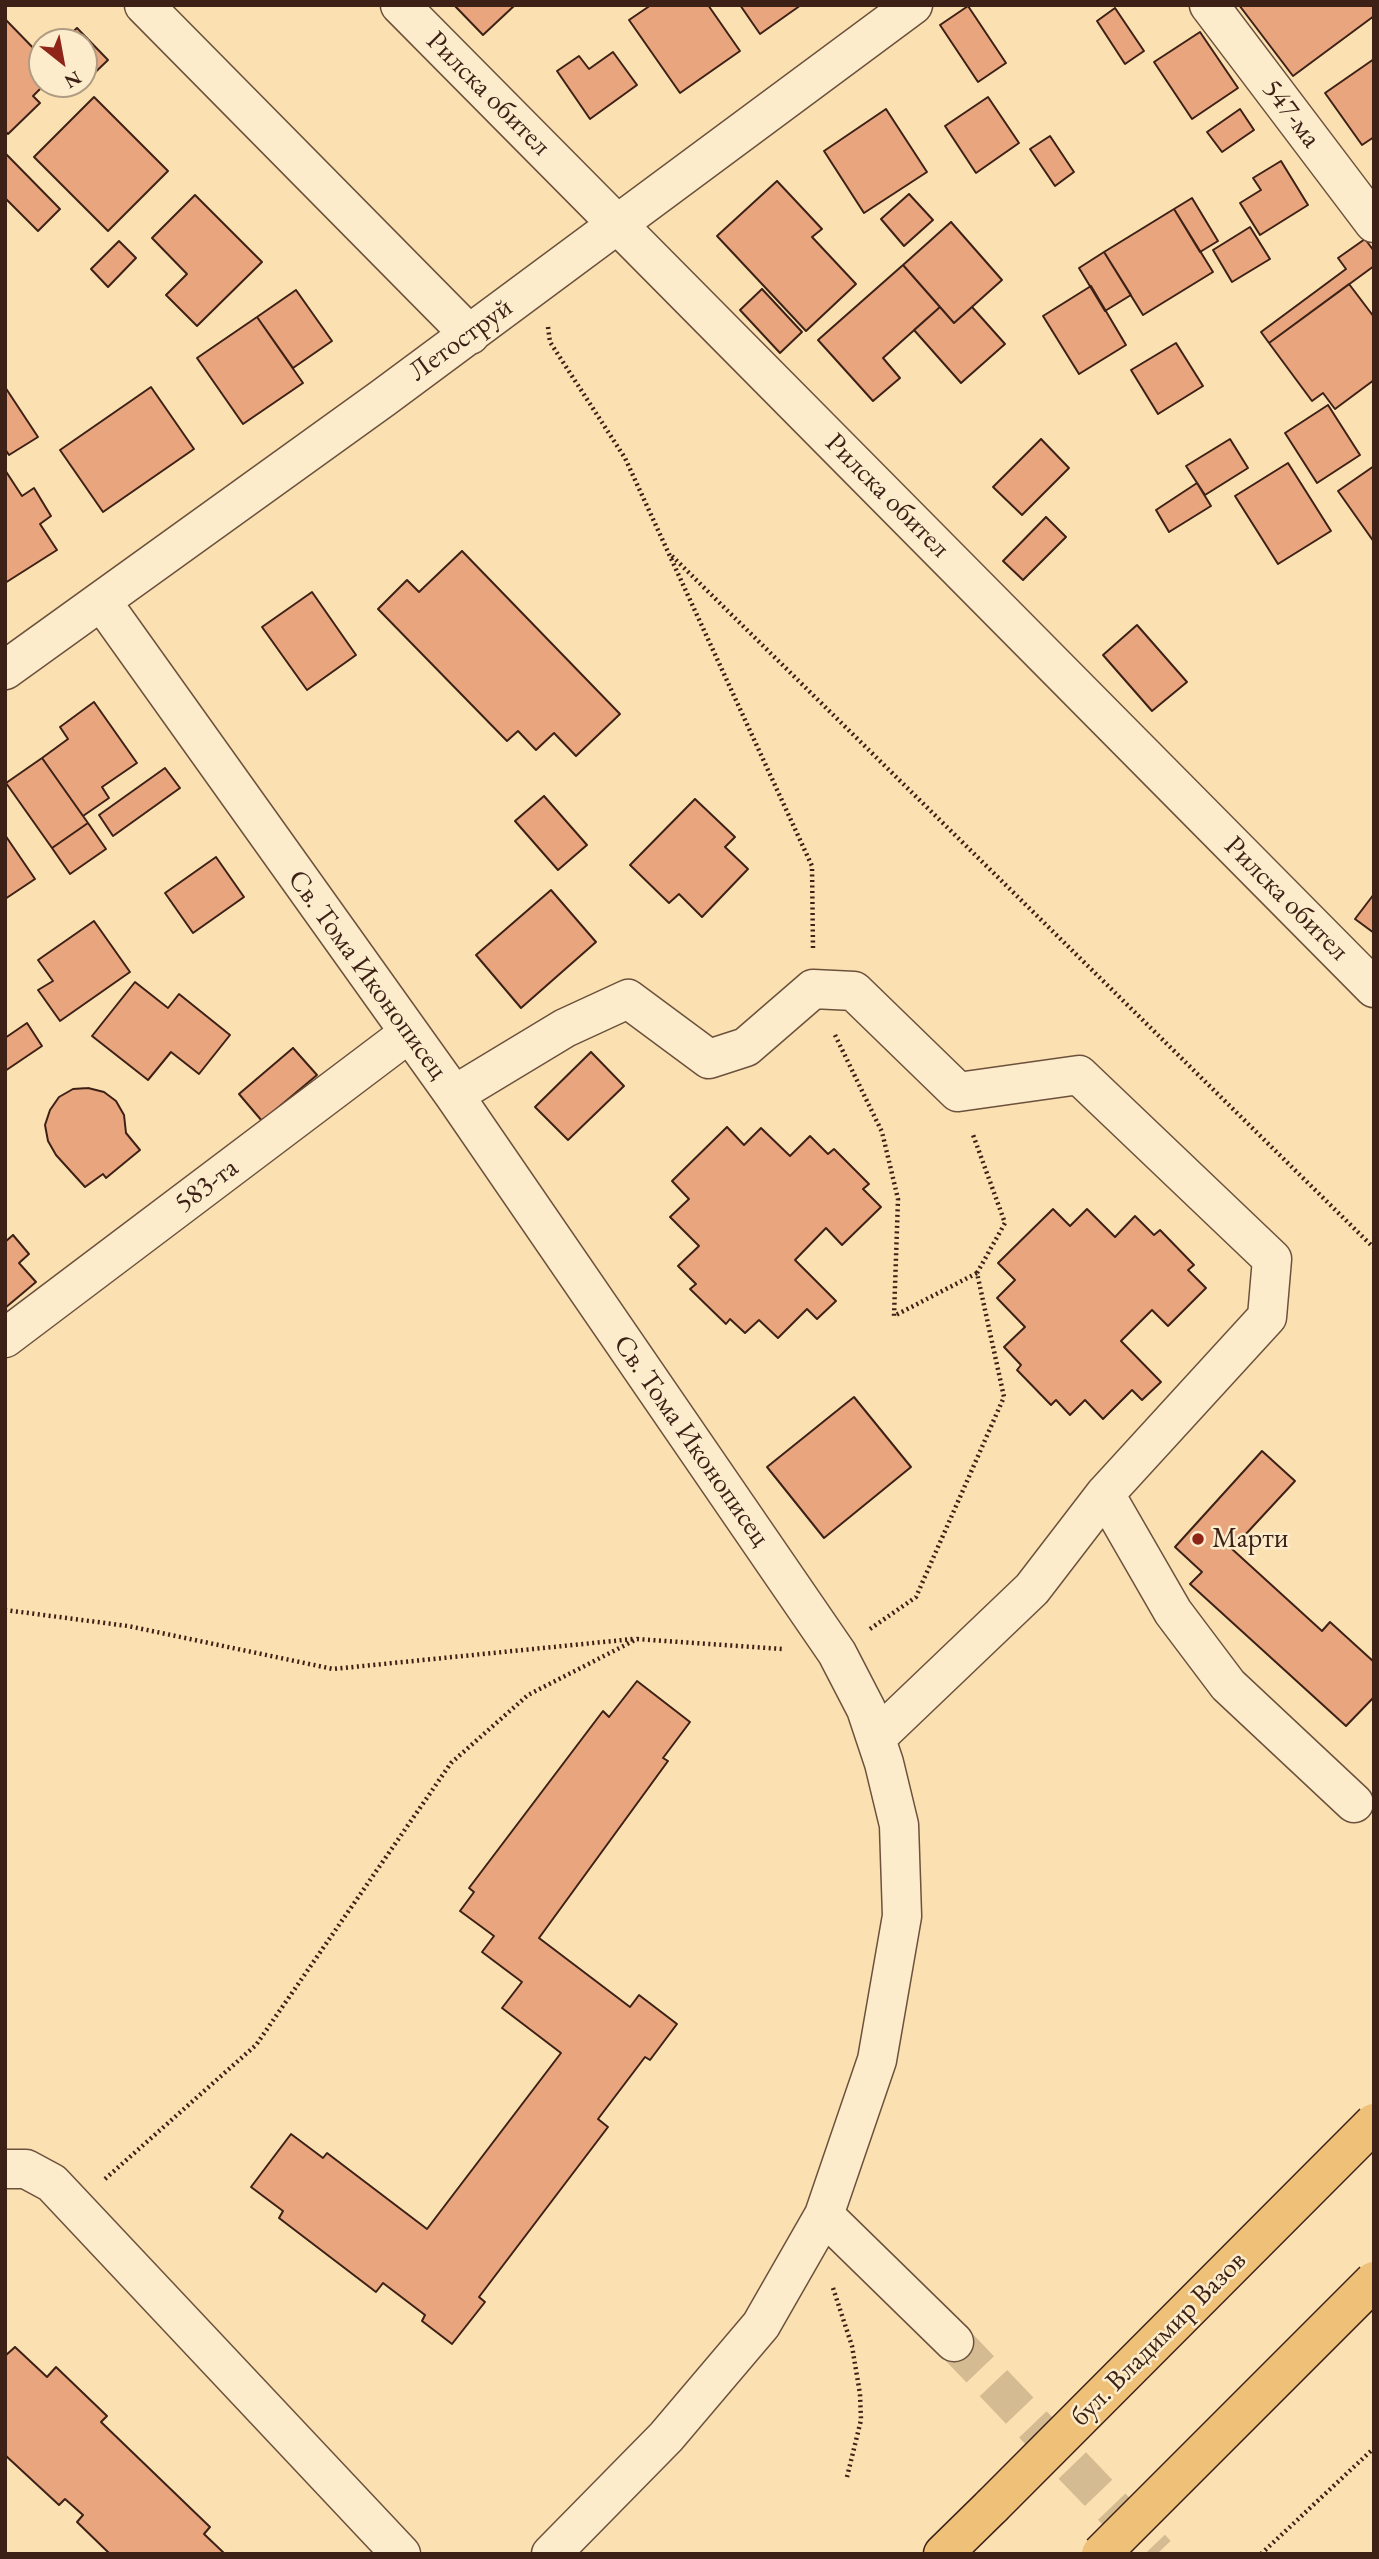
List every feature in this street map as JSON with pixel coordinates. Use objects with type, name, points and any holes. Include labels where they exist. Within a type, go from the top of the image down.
[{"type":"main road","name":"бул. Владимир Вазов","points":[[943,2554],[1374,2123]]},
{"type":"main road","points":[[1101,2554],[1374,2281]]},
{"type":"street","points":[[144,5],[470,335]]},
{"type":"street","name":"Рилска обител","points":[[400,5],[1374,988]]},
{"type":"street","name":"Летоструй","points":[[5,670],[470,335],[913,5]]},
{"type":"street","name":"547-ма","points":[[1209,5],[1374,223]]},
{"type":"street","name":"Св. Тома Иконописец","points":[[102,602],[454,1095],[837,1653],[866,1709],[899,1825],[902,1916],[877,2060],[824,2215],[761,2325],[666,2437],[551,2554]]},
{"type":"street","points":[[454,1095],[565,1028],[628,999],[709,1059],[746,1047],[813,989],[854,991],[958,1092],[1079,1075],[1272,1259],[1267,1317],[1105,1494],[1031,1589],[876,1738]]},
{"type":"street","name":"583-та","points":[[5,1338],[409,1033]]},
{"type":"street","points":[[1105,1494],[1173,1612],[1228,1685],[1354,1803]]},
{"type":"street","points":[[5,2169],[26,2169],[52,2183],[75,2205],[401,2554]]},
{"type":"street","points":[[824,2215],[954,2342]]},
{"type":"path","points":[[542,281],[550,342],[625,458],[812,866],[813,989],[882,1132],[898,1199],[894,1316],[977,1273],[1005,1223],[958,1092]]},
{"type":"path","points":[[669,553],[1374,1248]]},
{"type":"path","points":[[5,1610],[128,1626],[333,1669],[637,1639],[837,1653],[916,1597],[1004,1397],[977,1273]]},
{"type":"path","points":[[75,2205],[256,2045],[452,1763],[528,1695],[637,1639]]},
{"type":"path","points":[[833,2292],[852,2346],[860,2394],[861,2420],[847,2477]]},
{"type":"path","points":[[1261,2554],[1374,2448]]},
{"type":"building","points":[[454,5],[515,5],[483,35]]},
{"type":"building","points":[[651,5],[708,5],[740,51],[680,93],[629,20]]},
{"type":"building","points":[[740,5],[801,5],[760,34]]},
{"type":"building","points":[[1239,5],[1374,5],[1374,16],[1293,76]]},
{"type":"building","points":[[968,6],[1006,63],[978,82],[940,25]]},
{"type":"building","points":[[1115,8],[1144,51],[1125,64],[1097,21]]},
{"type":"building","points":[[5,19],[28,43],[28,98],[35,98],[40,103],[8,134],[5,131]]},
{"type":"building","points":[[1200,32],[1238,88],[1192,119],[1154,62]]},
{"type":"building","points":[[98,50],[108,60],[98,70]]},
{"type":"building","points":[[613,52],[637,85],[590,119],[557,71],[579,56],[589,69]]},
{"type":"building","points":[[1374,59],[1374,137],[1362,145],[1325,93]]},
{"type":"building","points":[[988,97],[1019,143],[976,173],[945,126]]},
{"type":"building","points":[[95,98],[168,171],[108,231],[34,157]]},
{"type":"building","points":[[886,109],[927,172],[864,213],[824,151]]},
{"type":"building","points":[[1240,109],[1254,130],[1222,152],[1207,132]]},
{"type":"building","points":[[1050,136],[1074,172],[1055,186],[1030,149]]},
{"type":"building","points":[[5,153],[60,209],[38,231],[5,198]]},
{"type":"building","points":[[1281,161],[1308,205],[1260,235],[1240,203],[1261,190],[1253,178]]},
{"type":"building","points":[[777,181],[822,229],[812,237],[856,284],[806,331],[717,236]]},
{"type":"building","points":[[909,194],[933,220],[904,246],[881,219]]},
{"type":"building","points":[[195,195],[262,262],[197,326],[166,295],[187,274],[152,238]]},
{"type":"building","points":[[1192,198],[1218,241],[1200,252],[1174,209]]},
{"type":"building","points":[[1174,209],[1213,272],[1143,315],[1104,252]]},
{"type":"building","points":[[951,222],[1002,280],[954,323],[903,265]]},
{"type":"building","points":[[1250,227],[1270,259],[1232,282],[1213,250]]},
{"type":"building","points":[[1365,239],[1374,251],[1374,266],[1269,343],[1261,332],[1346,269],[1338,258]]},
{"type":"building","points":[[119,241],[136,258],[108,287],[91,269]]},
{"type":"building","points":[[1104,252],[1131,295],[1105,311],[1079,268]]},
{"type":"building","points":[[903,265],[940,307],[883,358],[900,378],[873,401],[818,340]]},
{"type":"building","points":[[1349,284],[1374,317],[1374,380],[1335,409],[1323,393],[1312,401],[1269,343]]},
{"type":"building","points":[[1091,286],[1126,345],[1079,374],[1043,316]]},
{"type":"building","points":[[762,289],[802,332],[780,353],[740,310]]},
{"type":"building","points":[[296,290],[332,341],[293,368],[257,317]]},
{"type":"building","points":[[940,307],[954,323],[972,307],[1005,344],[961,383],[914,330]]},
{"type":"building","points":[[257,317],[303,383],[243,424],[197,358]]},
{"type":"building","points":[[1176,343],[1203,386],[1158,414],[1131,370]]},
{"type":"building","points":[[5,387],[38,437],[9,455],[5,449]]},
{"type":"building","points":[[151,387],[194,449],[103,512],[60,450]]},
{"type":"building","points":[[1328,405],[1360,455],[1317,483],[1285,433]]},
{"type":"building","points":[[1041,439],[1069,468],[1022,515],[993,487]]},
{"type":"building","points":[[1230,439],[1248,468],[1205,495],[1186,466]]},
{"type":"building","points":[[1288,463],[1331,531],[1278,564],[1235,496]]},
{"type":"building","points":[[1374,466],[1374,542],[1338,491]]},
{"type":"building","points":[[5,470],[22,496],[34,488],[51,516],[40,524],[57,550],[5,583]]},
{"type":"building","points":[[1197,483],[1211,506],[1169,532],[1156,510]]},
{"type":"building","points":[[1046,517],[1066,537],[1023,580],[1003,561]]},
{"type":"building","points":[[462,551],[620,714],[576,756],[554,733],[536,750],[518,731],[507,741],[378,609],[407,580],[419,592]]},
{"type":"building","points":[[312,592],[356,655],[307,690],[262,627]]},
{"type":"building","points":[[1137,625],[1187,682],[1152,711],[1103,655]]},
{"type":"building","points":[[94,702],[137,763],[102,787],[109,798],[83,816],[42,758],[68,739],[60,727]]},
{"type":"building","points":[[42,758],[88,823],[52,848],[6,783]]},
{"type":"building","points":[[165,768],[180,788],[113,836],[99,815]]},
{"type":"building","points":[[544,796],[587,845],[558,870],[515,821]]},
{"type":"building","points":[[695,799],[735,837],[725,847],[748,869],[702,917],[679,894],[669,903],[630,865]]},
{"type":"building","points":[[88,823],[106,849],[70,874],[52,848]]},
{"type":"building","points":[[5,835],[35,879],[5,899]]},
{"type":"building","points":[[216,857],[244,897],[193,933],[165,893]]},
{"type":"building","points":[[551,890],[596,942],[521,1008],[476,955]]},
{"type":"building","points":[[1374,894],[1374,933],[1355,919]]},
{"type":"building","points":[[94,921],[130,972],[60,1021],[38,990],[53,981],[38,960]]},
{"type":"building","points":[[135,982],[168,1008],[179,994],[230,1035],[199,1074],[171,1052],[148,1080],[92,1036]]},
{"type":"building","points":[[27,1023],[42,1046],[5,1071],[5,1038]]},
{"type":"building","points":[[293,1048],[317,1075],[262,1121],[239,1094]]},
{"type":"building","points":[[591,1052],[624,1086],[568,1140],[535,1107]]},
{"type":"building","points":[[88,1088],[104,1092],[116,1101],[124,1115],[126,1133],[140,1150],[106,1178],[103,1174],[85,1187],[56,1155],[48,1141],[45,1125],[50,1110],[59,1097],[73,1089]]},
{"type":"building","points":[[727,1127],[744,1145],[761,1128],[790,1156],[810,1136],[828,1154],[834,1149],[869,1184],[863,1189],[881,1207],[842,1245],[826,1228],[795,1260],[836,1301],[817,1319],[807,1309],[778,1338],[759,1320],[745,1333],[730,1319],[726,1324],[690,1289],[696,1284],[678,1266],[699,1246],[670,1217],[689,1199],[672,1181]]},
{"type":"building","points":[[1053,1209],[1070,1226],[1087,1209],[1115,1237],[1135,1216],[1154,1235],[1160,1230],[1194,1265],[1188,1270],[1206,1288],[1168,1326],[1152,1310],[1121,1341],[1161,1382],[1142,1400],[1132,1390],[1103,1419],[1085,1400],[1070,1415],[1056,1400],[1051,1405],[1017,1370],[1021,1365],[1004,1347],[1025,1327],[997,1298],[1015,1280],[998,1263]]},
{"type":"building","points":[[13,1235],[29,1254],[19,1263],[36,1282],[5,1308],[5,1242]]},
{"type":"building","points":[[854,1397],[911,1467],[824,1538],[767,1467]]},
{"type":"building","points":[[1262,1451],[1295,1481],[1232,1549],[1322,1631],[1330,1622],[1374,1662],[1374,1697],[1346,1726],[1190,1584],[1202,1572],[1175,1547]]},
{"type":"building","points":[[637,1681],[690,1722],[663,1758],[668,1761],[539,1938],[630,2007],[639,1995],[677,2024],[650,2060],[645,2057],[598,2119],[608,2127],[479,2297],[485,2302],[452,2344],[422,2321],[425,2315],[383,2283],[376,2292],[279,2218],[283,2211],[251,2187],[291,2134],[323,2158],[327,2153],[427,2229],[561,2053],[502,2008],[522,1982],[482,1952],[494,1936],[460,1911],[474,1892],[469,1888],[603,1711],[609,1717]]},
{"type":"building","points":[[15,2347],[47,2377],[56,2367],[107,2416],[101,2422],[210,2527],[204,2534],[225,2554],[110,2554],[77,2522],[83,2515],[65,2499],[59,2505],[5,2455],[5,2356]]},
{"type":"tunnel","points":[[954,2342],[1157,2554]]},
{"type":"place","name":"Марти","points":[[1198,1539]]}]
